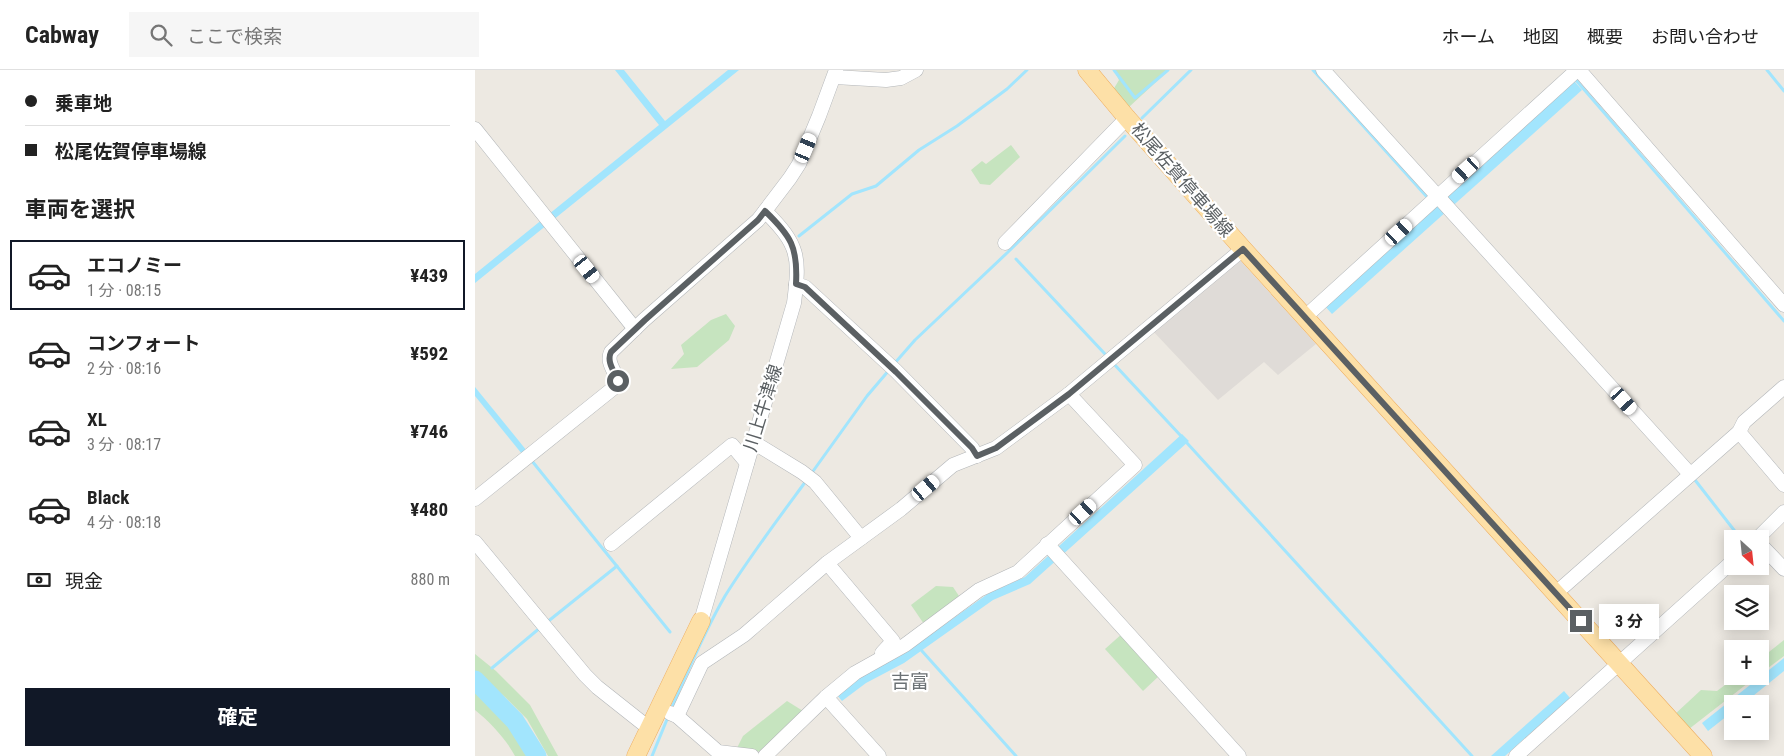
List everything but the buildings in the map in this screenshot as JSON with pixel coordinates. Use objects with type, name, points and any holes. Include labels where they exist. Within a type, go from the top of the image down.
[{"type":"main road","name":"松尾佐賀停車場線","points":[[1087,70],[1243,249],[1703,756]]},
{"type":"main road","name":"川上牛津線","points":[[636,756],[701,621]]},
{"type":"street","points":[[475,499],[616,386],[618,381],[609,362],[609,356],[635,329],[758,220],[799,164],[836,73],[886,80],[901,78],[915,70]]},
{"type":"street","points":[[1323,70],[1453,210],[1690,474]]},
{"type":"street","points":[[1305,317],[1578,70],[1784,305]]},
{"type":"street","points":[[1005,243],[1127,118]]},
{"type":"street","points":[[475,129],[635,329]]},
{"type":"street","name":"川上牛津線","points":[[701,621],[793,303],[796,284],[796,256],[791,240],[765,211]]},
{"type":"street","points":[[677,716],[702,663],[744,635],[827,563],[901,509],[953,465],[996,448],[1069,394],[1243,249]]},
{"type":"street","points":[[796,284],[805,287],[896,372],[972,448],[977,456]]},
{"type":"street","points":[[1556,593],[1739,432],[1744,422],[1784,387]]},
{"type":"street","points":[[765,756],[825,697],[855,673],[905,645],[979,590],[1018,572],[1049,547],[1135,465],[1069,394]]},
{"type":"street","points":[[1739,432],[1784,485]]},
{"type":"street","points":[[753,442],[815,482],[861,538]]},
{"type":"street","points":[[611,544],[732,445],[747,463]]},
{"type":"street","points":[[1766,530],[1784,512]]},
{"type":"street","points":[[475,542],[597,688],[650,729]]},
{"type":"street","points":[[1049,547],[1239,756]]},
{"type":"street","points":[[1769,553],[1784,569]]},
{"type":"street","points":[[827,563],[893,641],[872,664]]},
{"type":"street","points":[[1516,756],[1724,569]]},
{"type":"street","points":[[825,697],[879,756]]},
{"type":"street","points":[[660,708],[677,716],[718,752],[752,756]]},
{"type":"shaded area","points":[[1239,259],[1316,344],[1278,375],[1264,362],[1218,400],[1151,329]]},
{"type":"green space","points":[[1114,70],[1169,70],[1129,107],[1113,90],[1119,80]]},
{"type":"green space","points":[[1011,145],[1020,157],[990,185],[980,184],[971,170],[982,161],[986,164]]},
{"type":"green space","points":[[726,314],[735,326],[729,340],[697,367],[671,369],[684,354],[681,345],[711,320]]},
{"type":"green space","points":[[936,586],[953,587],[959,596],[924,624],[911,605]]},
{"type":"green space","points":[[1123,633],[1160,675],[1143,691],[1105,649]]},
{"type":"green space","points":[[1784,640],[1784,656],[1769,667],[1769,652]]},
{"type":"green space","points":[[475,654],[496,671],[530,705],[558,756],[548,756],[527,719],[505,697],[475,672]]},
{"type":"green space","points":[[1725,685],[1745,685],[1733,695],[1724,695],[1724,702],[1689,729],[1674,715],[1701,690],[1717,691]]},
{"type":"green space","points":[[475,691],[504,721],[517,737],[528,756],[515,756],[497,731],[475,710]]},
{"type":"green space","points":[[787,701],[803,711],[761,752],[737,748],[743,736]]},
{"type":"water","points":[[615,70],[624,70],[665,121],[728,70],[739,70],[475,283],[475,274],[659,125]]},
{"type":"water","points":[[1574,81],[1582,90],[1332,314],[1324,305]]},
{"type":"water","points":[[475,387],[527,451],[522,454],[475,396]]},
{"type":"water","points":[[1182,434],[1189,441],[1030,584],[993,600],[904,663],[866,683],[842,701],[837,695],[862,676],[900,656],[989,593],[1025,577]]},
{"type":"water","points":[[1784,658],[1784,671],[1769,683],[1769,670]]},
{"type":"water","points":[[1750,685],[1767,685],[1754,695],[1737,695]]},
{"type":"water","points":[[1564,691],[1570,698],[1505,756],[1491,756]]},
{"type":"water","points":[[1724,706],[1724,718],[1708,731],[1702,723]]},
{"type":"waterway","points":[[799,236],[852,194],[876,186],[919,150],[957,126],[1007,89],[1027,70]]},
{"type":"waterway","points":[[1114,70],[1135,98],[1168,70]]},
{"type":"waterway","points":[[1142,118],[1191,70]]},
{"type":"waterway","points":[[1313,70],[1427,197]]},
{"type":"waterway","points":[[1767,70],[1784,91]]},
{"type":"waterway","points":[[1575,79],[1784,321]]},
{"type":"waterway","points":[[894,364],[915,340],[1008,252],[1125,136]]},
{"type":"waterway","points":[[1016,259],[1105,354]]},
{"type":"waterway","points":[[1113,363],[1181,436]]},
{"type":"waterway","points":[[811,474],[867,396],[890,369]]},
{"type":"waterway","points":[[1187,443],[1472,756]]},
{"type":"waterway","points":[[533,460],[670,632]]},
{"type":"waterway","points":[[1695,480],[1734,530]]},
{"type":"waterway","points":[[671,709],[703,638],[725,596],[754,552],[806,481]]},
{"type":"waterway","points":[[546,623],[617,566]]},
{"type":"waterway","points":[[492,668],[541,627]]},
{"type":"waterway","points":[[922,651],[1016,756]]},
{"type":"waterway","points":[[475,680],[515,721],[537,756]]},
{"type":"waterway","points":[[652,756],[668,717]]},
{"type":"district","name":"吉富","points":[[910,681]]},
{"type":"route","points":[[618,381],[609,362],[611,352],[758,220],[765,211],[779,224],[791,240],[796,256],[796,284],[805,287],[896,372],[972,448],[977,456],[996,448],[1069,394],[1243,249],[1581,621]]}]
